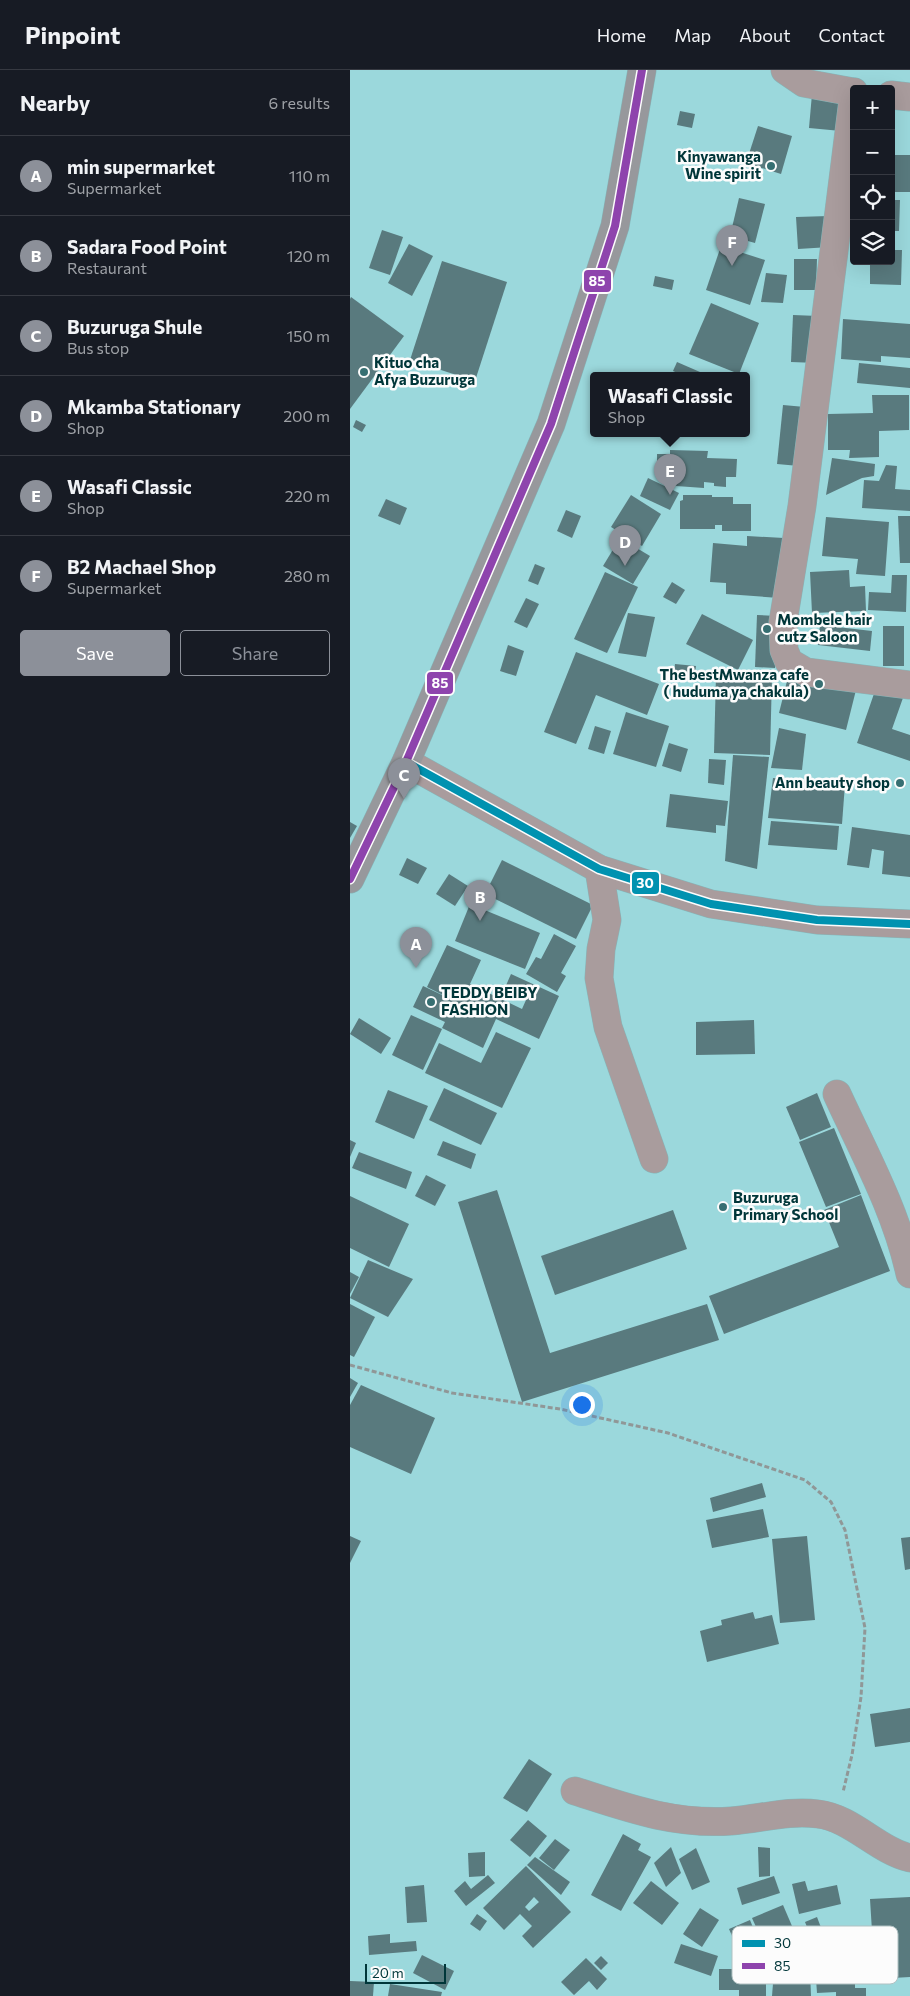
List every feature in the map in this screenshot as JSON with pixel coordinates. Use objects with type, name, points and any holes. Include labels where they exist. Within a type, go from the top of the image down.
[{"type":"main road","points":[[350,879],[406,762],[552,424],[614,226],[642,70]]},
{"type":"street","points":[[785,70],[804,83],[850,91]]},
{"type":"street","points":[[895,95],[910,97]]},
{"type":"street","points":[[850,124],[802,506],[783,622],[784,650],[789,662],[806,672],[910,685]]},
{"type":"street","points":[[406,762],[599,869],[711,904],[817,920],[910,924]]},
{"type":"street","points":[[599,869],[607,920],[601,949],[600,986],[608,1027],[654,1159]]},
{"type":"street","points":[[837,1094],[890,1207],[910,1274]]},
{"type":"street","points":[[575,1791],[651,1815],[694,1822],[732,1821],[780,1813],[819,1814],[843,1821],[898,1855],[910,1858]]},
{"type":"path","points":[[350,1365],[452,1393],[560,1409],[668,1433],[805,1480],[831,1502],[845,1530],[865,1628],[861,1697],[852,1755],[835,1819]]},
{"type":"building","points":[[812,94],[844,96],[841,131],[809,128]]},
{"type":"building","points":[[680,111],[695,114],[692,128],[677,125]]},
{"type":"building","points":[[758,126],[792,136],[781,174],[746,163]]},
{"type":"building","points":[[895,155],[910,155],[910,192],[895,192]]},
{"type":"building","points":[[739,198],[765,204],[755,243],[730,236]]},
{"type":"building","points":[[895,200],[900,200],[899,231],[895,231]]},
{"type":"building","points":[[829,216],[830,247],[798,249],[796,217]]},
{"type":"building","points":[[382,230],[403,237],[390,275],[369,268]]},
{"type":"building","points":[[409,244],[433,256],[412,296],[388,283]]},
{"type":"building","points":[[721,246],[765,260],[750,305],[706,290]]},
{"type":"building","points":[[895,250],[902,250],[901,285],[870,284],[870,265],[895,265]]},
{"type":"building","points":[[794,259],[817,259],[816,290],[794,290]]},
{"type":"building","points":[[442,261],[507,282],[475,381],[410,360]]},
{"type":"building","points":[[766,273],[787,275],[783,303],[761,302]]},
{"type":"building","points":[[655,276],[674,280],[672,290],[653,286]]},
{"type":"building","name":"Kituo cha Afya Buzuruga","points":[[351,297],[404,336],[350,409],[350,299]]},
{"type":"building","points":[[711,303],[759,323],[740,372],[734,372],[689,354]]},
{"type":"building","points":[[793,315],[818,316],[817,363],[791,362]]},
{"type":"building","points":[[843,319],[910,324],[910,358],[881,356],[881,362],[841,359]]},
{"type":"building","points":[[677,362],[700,372],[675,372],[673,371]]},
{"type":"building","points":[[859,363],[910,368],[910,388],[857,383]]},
{"type":"building","points":[[872,395],[909,395],[909,430],[879,431],[879,457],[849,458],[850,450],[828,450],[828,414],[873,413]]},
{"type":"building","points":[[783,405],[805,407],[799,466],[777,464]]},
{"type":"building","points":[[356,420],[366,425],[362,432],[353,427]]},
{"type":"building","points":[[670,450],[708,451],[707,458],[737,459],[736,477],[726,477],[726,487],[714,486],[714,483],[704,482],[704,488],[676,486],[677,483],[664,480],[665,465],[657,465],[657,454],[670,454]]},
{"type":"building","points":[[832,458],[875,464],[874,476],[862,478],[826,495]]},
{"type":"building","points":[[886,465],[897,466],[895,489],[910,490],[910,511],[862,508],[864,480],[879,481]]},
{"type":"building","points":[[648,478],[679,493],[670,510],[640,496]]},
{"type":"building","points":[[631,495],[661,514],[642,546],[611,527]]},
{"type":"building","points":[[683,495],[733,497],[733,504],[751,504],[751,531],[722,531],[722,525],[715,525],[715,529],[680,529],[680,501],[683,500]]},
{"type":"building","points":[[386,499],[407,508],[400,525],[378,516]]},
{"type":"building","points":[[566,510],[581,516],[572,538],[557,531]]},
{"type":"building","points":[[898,516],[910,516],[910,563],[900,563]]},
{"type":"building","points":[[826,517],[889,522],[885,576],[856,574],[858,559],[822,556]]},
{"type":"building","points":[[747,536],[784,538],[779,598],[726,594],[726,583],[710,582],[713,543],[747,546]]},
{"type":"building","points":[[620,538],[650,556],[633,584],[603,566]]},
{"type":"building","points":[[535,564],[545,568],[538,585],[528,581]]},
{"type":"building","points":[[849,570],[850,587],[865,586],[866,611],[812,613],[810,572]]},
{"type":"building","points":[[605,572],[638,587],[607,653],[574,639]]},
{"type":"building","points":[[892,575],[907,575],[906,612],[868,610],[869,592],[891,593]]},
{"type":"building","points":[[672,582],[685,590],[676,604],[663,597]]},
{"type":"building","points":[[526,598],[539,604],[527,628],[514,622]]},
{"type":"building","points":[[628,613],[655,617],[646,657],[618,653]]},
{"type":"building","points":[[702,614],[753,640],[738,670],[686,644]]},
{"type":"building","points":[[757,615],[777,616],[775,668],[755,667]]},
{"type":"building","points":[[820,625],[872,631],[870,651],[818,645]]},
{"type":"building","points":[[883,626],[904,626],[904,666],[883,666]]},
{"type":"building","points":[[508,645],[524,651],[516,676],[500,671]]},
{"type":"building","points":[[576,652],[659,684],[647,715],[596,695],[576,744],[544,732]]},
{"type":"building","points":[[675,664],[696,666],[694,681],[673,679]]},
{"type":"building","points":[[790,669],[857,686],[846,730],[779,713]]},
{"type":"building","points":[[716,675],[772,676],[770,755],[714,753]]},
{"type":"building","points":[[877,685],[904,695],[892,729],[910,735],[910,761],[857,743]]},
{"type":"building","points":[[626,712],[669,726],[656,767],[613,754]]},
{"type":"building","points":[[595,726],[611,731],[604,754],[588,749]]},
{"type":"building","points":[[779,728],[806,734],[802,770],[771,768]]},
{"type":"building","points":[[669,743],[688,749],[681,772],[662,766]]},
{"type":"building","points":[[733,755],[769,757],[757,869],[725,861]]},
{"type":"building","points":[[709,759],[726,760],[724,785],[708,783]]},
{"type":"building","points":[[773,778],[845,784],[842,824],[768,818]]},
{"type":"building","points":[[670,794],[728,801],[725,826],[716,825],[716,833],[666,827]]},
{"type":"building","points":[[771,821],[839,826],[837,850],[768,845]]},
{"type":"building","points":[[350,822],[357,826],[350,838]]},
{"type":"building","points":[[852,827],[910,835],[910,877],[882,874],[884,851],[872,849],[869,868],[847,865]]},
{"type":"building","points":[[407,858],[427,868],[418,884],[399,875]]},
{"type":"building","points":[[502,860],[593,905],[576,939],[485,894]]},
{"type":"building","points":[[449,874],[468,886],[455,906],[436,894]]},
{"type":"building","points":[[470,904],[540,933],[525,969],[455,941]]},
{"type":"building","points":[[554,934],[576,946],[561,973],[566,976],[557,992],[526,974],[536,957],[541,959]]},
{"type":"building","points":[[447,945],[481,960],[470,984],[522,1009],[526,1000],[504,990],[511,974],[559,996],[539,1039],[496,1019],[483,1048],[442,1028],[445,1022],[413,1007],[423,986],[457,1002],[427,987]]},
{"type":"building","points":[[411,1015],[442,1029],[423,1070],[392,1055]]},
{"type":"building","points":[[359,1018],[391,1038],[381,1054],[350,1034]]},
{"type":"building","points":[[754,1020],[755,1054],[696,1055],[696,1022]]},
{"type":"building","points":[[496,1032],[531,1048],[502,1108],[425,1073],[439,1043],[481,1063]]},
{"type":"building","points":[[444,1088],[497,1113],[481,1145],[429,1120]]},
{"type":"building","points":[[388,1090],[428,1106],[414,1139],[375,1122]]},
{"type":"building","points":[[817,1093],[831,1127],[800,1140],[786,1107]]},
{"type":"building","points":[[834,1128],[861,1194],[826,1207],[799,1142]]},
{"type":"building","points":[[350,1140],[356,1143],[350,1157]]},
{"type":"building","points":[[443,1141],[476,1154],[471,1169],[437,1155]]},
{"type":"building","points":[[359,1152],[412,1172],[406,1189],[352,1168]]},
{"type":"building","points":[[426,1175],[446,1185],[435,1206],[415,1196]]},
{"type":"building","points":[[497,1190],[550,1353],[707,1304],[719,1340],[522,1402],[458,1202]]},
{"type":"building","points":[[861,1195],[890,1271],[724,1334],[709,1296],[839,1247],[824,1210]]},
{"type":"building","points":[[350,1196],[409,1224],[389,1267],[350,1248]]},
{"type":"building","points":[[673,1210],[687,1249],[555,1295],[541,1256]]},
{"type":"building","points":[[368,1260],[413,1279],[388,1317],[350,1298]]},
{"type":"building","points":[[350,1272],[359,1277],[350,1294]]},
{"type":"building","points":[[350,1304],[375,1317],[354,1357],[350,1355]]},
{"type":"building","points":[[350,1378],[358,1383],[350,1397]]},
{"type":"building","points":[[361,1385],[435,1418],[411,1474],[350,1447],[350,1405]]},
{"type":"building","points":[[762,1483],[766,1497],[713,1512],[710,1498]]},
{"type":"building","points":[[763,1509],[769,1537],[712,1548],[706,1520]]},
{"type":"building","points":[[350,1536],[361,1541],[350,1563]]},
{"type":"building","points":[[807,1536],[815,1620],[780,1623],[772,1539]]},
{"type":"building","points":[[910,1537],[910,1569],[905,1570],[901,1538]]},
{"type":"building","points":[[753,1612],[755,1619],[772,1615],[779,1644],[707,1662],[700,1631],[722,1625],[721,1620]]},
{"type":"building","points":[[910,1708],[910,1742],[875,1747],[870,1714]]},
{"type":"building","points":[[529,1759],[552,1774],[527,1812],[503,1798]]},
{"type":"building","points":[[528,1820],[547,1836],[530,1857],[510,1840]]},
{"type":"building","points":[[623,1834],[641,1844],[638,1850],[651,1857],[621,1911],[591,1895]]},
{"type":"building","points":[[555,1839],[570,1850],[554,1870],[539,1858]]},
{"type":"building","points":[[671,1847],[681,1873],[666,1887],[654,1863]]},
{"type":"building","points":[[758,1847],[770,1848],[770,1876],[759,1877]]},
{"type":"building","points":[[696,1848],[710,1882],[692,1890],[679,1859]]},
{"type":"building","points":[[485,1852],[485,1876],[469,1877],[468,1853]]},
{"type":"building","points":[[535,1857],[570,1882],[561,1895],[527,1865]]},
{"type":"building","points":[[526,1866],[571,1912],[533,1948],[522,1936],[532,1926],[520,1914],[504,1930],[483,1908]],"holes":[[[534,1897],[539,1902],[529,1911],[525,1907]]]},
{"type":"building","points":[[488,1875],[495,1883],[466,1906],[454,1891],[465,1881],[471,1889]]},
{"type":"building","points":[[774,1876],[780,1893],[742,1905],[737,1888]]},
{"type":"building","points":[[651,1881],[679,1903],[662,1925],[633,1903]]},
{"type":"building","points":[[805,1881],[808,1891],[837,1885],[841,1904],[799,1914],[792,1884]]},
{"type":"building","points":[[424,1885],[427,1922],[407,1923],[405,1887]]},
{"type":"building","points":[[910,1897],[910,1977],[898,1978],[898,1926],[872,1926],[870,1899]]},
{"type":"building","points":[[783,1905],[792,1926],[756,1926],[752,1918]]},
{"type":"building","points":[[700,1908],[719,1920],[702,1947],[683,1934]]},
{"type":"building","points":[[477,1914],[487,1921],[480,1931],[470,1924]]},
{"type":"building","points":[[817,1917],[820,1926],[807,1926],[805,1922]]},
{"type":"building","points":[[750,1920],[752,1926],[736,1926]]},
{"type":"building","points":[[390,1934],[390,1943],[416,1941],[417,1951],[369,1955],[368,1936]]},
{"type":"building","points":[[681,1944],[718,1956],[711,1976],[674,1963]]},
{"type":"building","points":[[422,1955],[454,1971],[445,1990],[413,1973]]},
{"type":"building","points":[[601,1956],[608,1963],[601,1970],[594,1963]]},
{"type":"building","points":[[586,1958],[607,1979],[597,1990],[589,1981],[574,1995],[561,1982]]},
{"type":"building","points":[[719,1969],[732,1969],[732,1984],[766,1984],[766,1996],[739,1996],[739,1990],[719,1990]]},
{"type":"building","points":[[350,1981],[374,1982],[373,1996],[350,1996]]},
{"type":"building","points":[[390,1984],[442,1992],[441,1996],[388,1996]]},
{"type":"building","points":[[773,1984],[811,1984],[811,1996],[772,1996]]},
{"type":"building","points":[[816,1984],[855,1984],[855,1988],[866,1988],[866,1996],[836,1996],[836,1992],[817,1993]]},
{"type":"transit line","name":"85","points":[[350,879],[406,762],[551,424],[615,226],[642,70]]},
{"type":"transit line","name":"30","points":[[406,762],[599,869],[711,904],[817,920],[910,924]]},
{"type":"place","name":"Kinyawanga Wine spirit","points":[[771,166]]},
{"type":"place","name":"B2 Machael Shop","points":[[732,266]]},
{"type":"place","name":"Kituo cha Afya Buzuruga","points":[[364,372]]},
{"type":"place","name":"Wasafi Classic","points":[[670,495]]},
{"type":"place","name":"Mkamba Stationary","points":[[625,566]]},
{"type":"place","name":"Mombele hair cutz Saloon","points":[[767,629]]},
{"type":"place","name":"The bestMwanza cafe ( huduma ya chakula)","points":[[819,684]]},
{"type":"place","name":"Ann beauty shop","points":[[900,783]]},
{"type":"place","name":"Buzuruga Shule","points":[[404,799]]},
{"type":"place","name":"Sadara Food Point","points":[[480,921]]},
{"type":"place","name":"min supermarket","points":[[416,968]]},
{"type":"place","name":"TEDDY BEIBY FASHION","points":[[431,1002]]},
{"type":"place","name":"Buzuruga Primary School","points":[[723,1207]]}]
